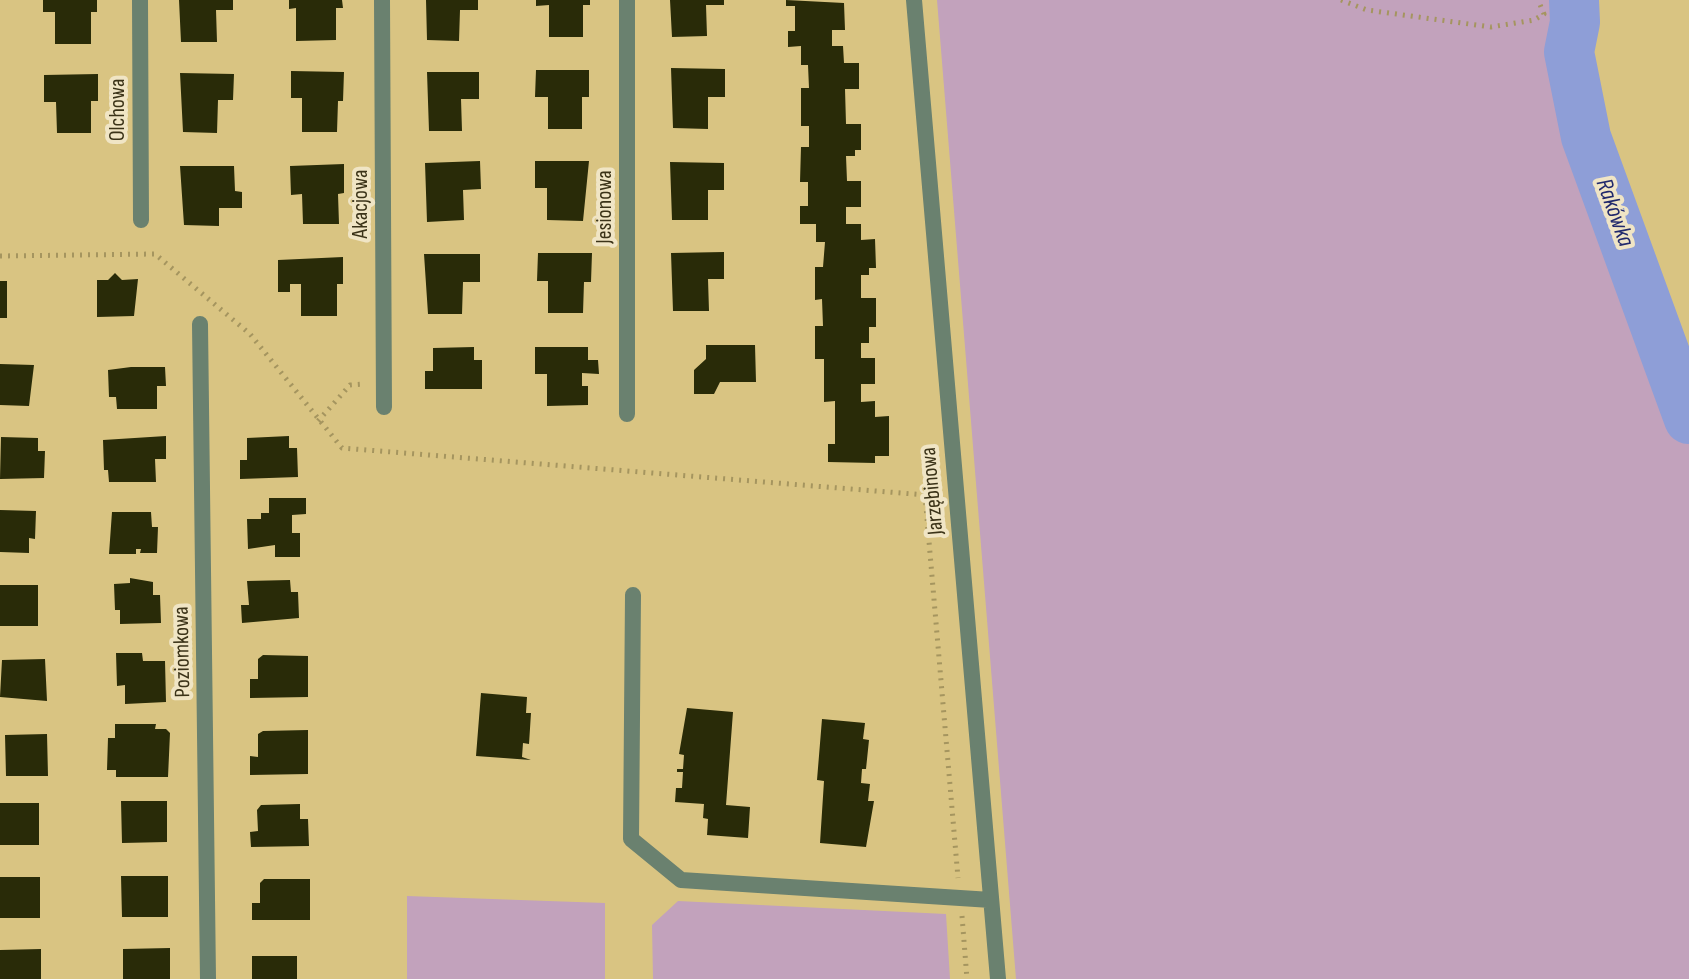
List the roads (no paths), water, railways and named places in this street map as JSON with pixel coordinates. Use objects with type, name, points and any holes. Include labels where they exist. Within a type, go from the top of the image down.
[{"type":"street","name":"Olchowa","points":[[140,0],[141,220]]},
{"type":"street","name":"Akacjowa","points":[[382,0],[384,407]]},
{"type":"street","name":"Jesionowa","points":[[627,0],[627,414]]},
{"type":"street","name":"Jarzębinowa","points":[[914,0],[998,979]]},
{"type":"street","name":"Poziomkowa","points":[[200,324],[208,979]]},
{"type":"street","points":[[633,595],[631,839],[681,880],[991,900]]},
{"type":"waterway","name":"Rakówka","points":[[1574,0],[1575,22],[1569,52],[1586,137],[1689,419]]}]
